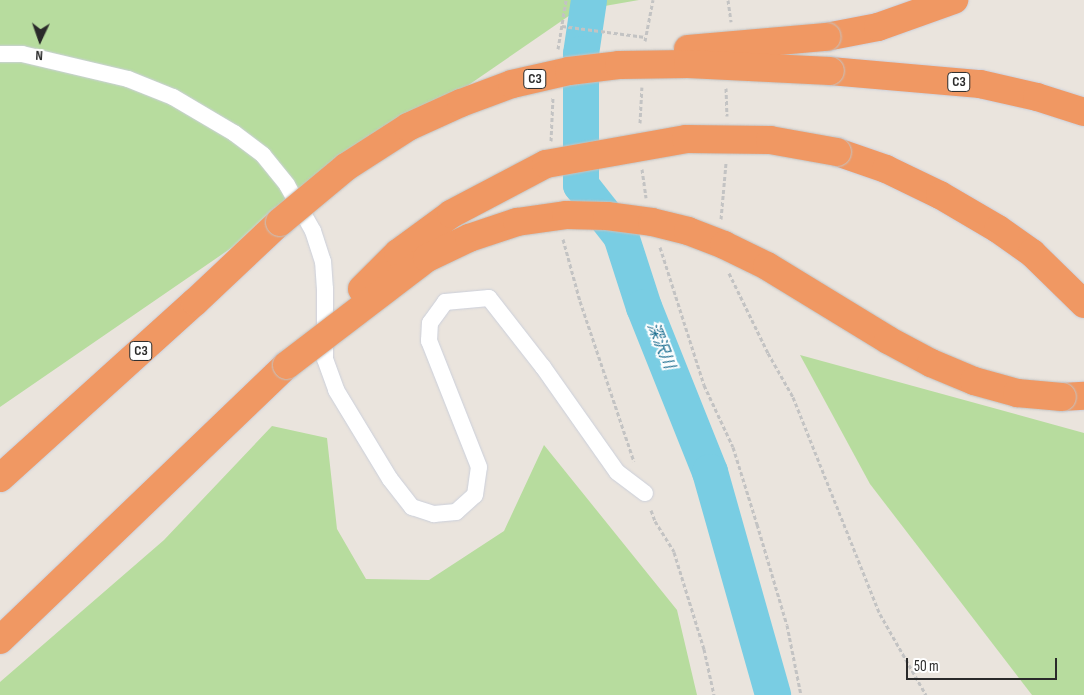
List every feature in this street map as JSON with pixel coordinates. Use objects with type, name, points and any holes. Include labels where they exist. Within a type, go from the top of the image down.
[{"type":"highway","name":"C3","points":[[0,478],[280,222],[346,167],[408,127],[461,102],[512,84],[621,57],[826,37],[878,26],[954,0]]},
{"type":"highway","name":"C3","points":[[560,73],[619,65],[688,64],[830,71],[980,84],[1037,97],[1084,112]]},
{"type":"highway","points":[[0,640],[287,365],[398,253],[451,214],[546,164],[686,139],[770,140],[837,152],[895,173],[940,195],[998,229],[1032,253],[1084,304]]},
{"type":"highway","points":[[287,365],[427,258],[469,238],[517,222],[566,215],[607,216],[652,222],[688,231],[724,245],[767,266],[888,340],[931,363],[974,381],[1017,393],[1073,397]]},
{"type":"highway","name":"C3","points":[[0,485],[106,381]]},
{"type":"street","points":[[0,54],[22,54],[128,79],[173,98],[234,133],[263,155],[287,185],[313,231],[323,261],[326,289],[325,360],[336,390],[390,479],[412,506],[434,514],[456,512],[475,495],[478,467],[429,341],[430,323],[445,302],[489,298],[543,366],[617,472],[645,492]]},
{"type":"path","points":[[552,145],[550,128],[560,73],[566,0]]},
{"type":"path","points":[[644,46],[653,0]]},
{"type":"path","points":[[728,0],[731,27]]},
{"type":"path","points":[[563,26],[645,37]]},
{"type":"path","points":[[726,82],[728,122]]},
{"type":"path","points":[[640,131],[642,83]]},
{"type":"path","points":[[641,160],[648,204]]},
{"type":"path","points":[[720,223],[726,162]]},
{"type":"path","points":[[563,236],[580,301],[645,492],[656,521],[674,552],[704,650],[714,695]]},
{"type":"path","points":[[658,240],[704,385],[733,447],[787,625],[801,695]]},
{"type":"path","points":[[726,268],[793,397],[880,614],[926,695]]},
{"type":"green space","points":[[0,0],[639,0],[576,11],[0,407]]},
{"type":"green space","points":[[800,355],[1084,433],[1084,695],[1032,695],[870,484]]},
{"type":"green space","points":[[272,426],[327,438],[337,529],[366,579],[429,580],[504,531],[544,445],[677,610],[697,695],[0,695],[0,682],[164,540]]},
{"type":"waterway","name":"深沢川","points":[[589,0],[581,54],[581,185],[621,236],[644,307],[710,472],[773,695]]}]
